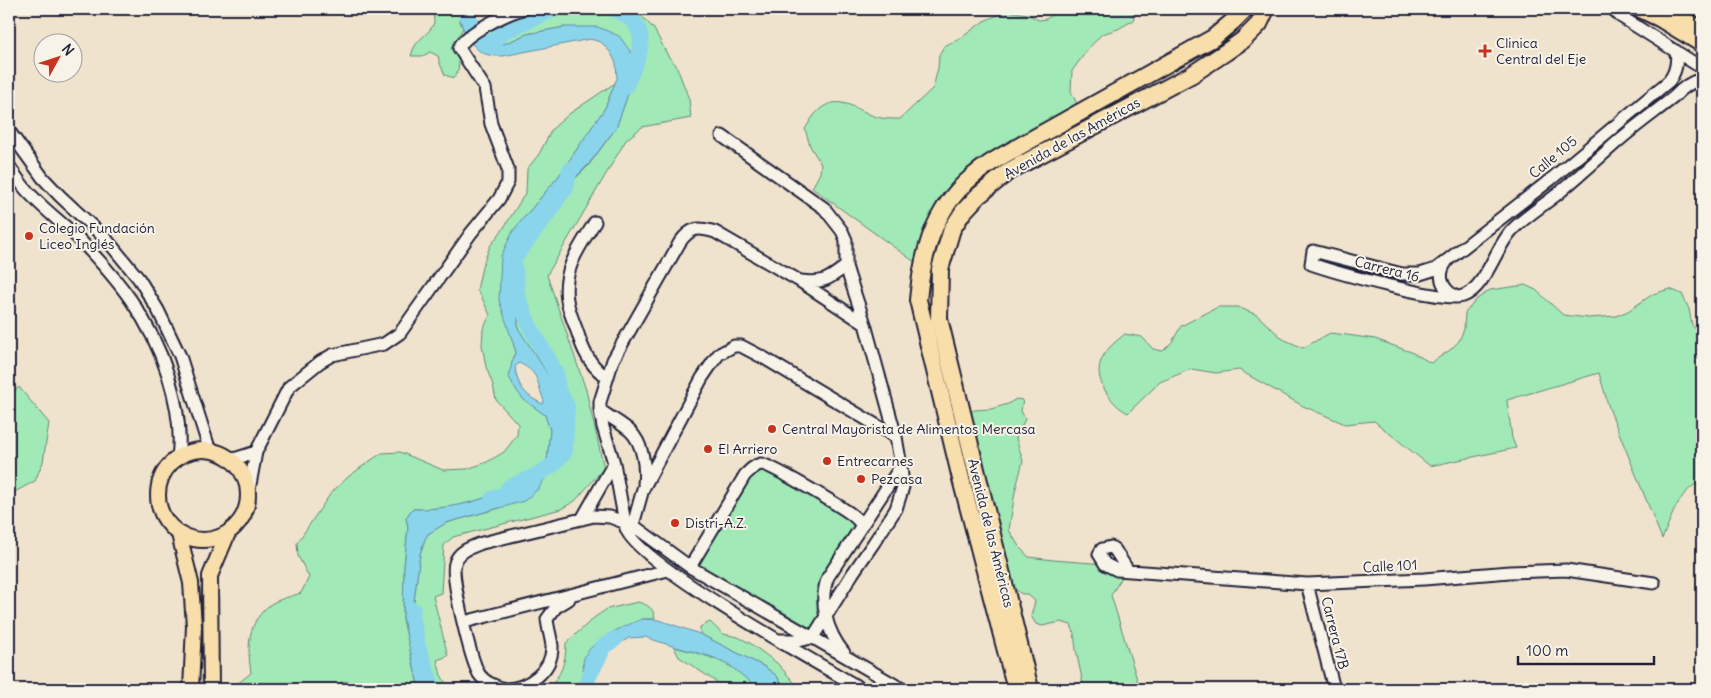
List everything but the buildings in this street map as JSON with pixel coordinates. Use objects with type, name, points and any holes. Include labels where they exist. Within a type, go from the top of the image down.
[{"type":"highway","name":"Avenida de las Américas","points":[[1021,687],[939,319],[940,268],[952,229],[978,196],[1009,172],[1191,75],[1234,47],[1259,24],[1266,9]]},
{"type":"highway","points":[[1259,24],[1271,9]]},
{"type":"highway","name":"Avenida de las Américas","points":[[1021,687],[962,483],[918,300],[921,274],[929,238],[954,194],[978,171],[1213,38],[1243,10]]},
{"type":"main road","points":[[1638,9],[1659,19],[1702,45]]},
{"type":"main road","points":[[1668,9],[1702,29]]},
{"type":"main road","points":[[194,451],[210,451],[231,460],[241,472],[247,486],[248,501],[238,524],[228,533],[204,541],[191,539],[179,534],[169,526],[162,515],[158,502],[158,489],[168,466],[178,457],[194,451]]},
{"type":"main road","points":[[211,689],[210,576],[228,533]]},
{"type":"main road","points":[[179,534],[192,583],[194,626],[191,689]]},
{"type":"street","points":[[248,501],[256,452],[289,387],[320,362],[332,355],[384,344],[400,333],[471,233],[499,199],[508,182],[508,169],[491,124],[485,88],[459,48],[462,41],[483,26],[523,9]]},
{"type":"street","points":[[1613,9],[1620,16],[1702,68]]},
{"type":"street","name":"Calle 105","points":[[1429,272],[1448,260],[1550,180],[1664,85],[1676,70],[1676,51]]},
{"type":"street","points":[[1448,260],[1443,266],[1441,279],[1447,291],[1457,297],[1462,297],[1474,289],[1513,229],[1560,192],[1619,140],[1674,97],[1681,89],[1690,83],[1702,80]]},
{"type":"street","points":[[1664,85],[1674,87],[1674,97]]},
{"type":"street","points":[[9,131],[54,190],[107,240],[134,272],[158,310],[180,356],[210,451]]},
{"type":"street","points":[[722,136],[824,208],[842,231],[846,240],[846,266],[856,302],[865,324],[896,437],[901,466],[902,487],[896,509],[853,573],[825,610],[813,637],[803,640],[777,640]]},
{"type":"street","points":[[9,166],[30,195],[76,237],[120,283],[147,323],[162,356],[173,391],[180,441],[178,457]]},
{"type":"street","points":[[1550,180],[1560,192]]},
{"type":"street","points":[[595,222],[571,262],[567,280],[567,299],[571,316],[586,355],[595,368],[606,377]]},
{"type":"street","points":[[865,324],[798,280],[715,232],[704,228],[693,229],[686,233],[669,259],[612,360],[606,377],[600,410],[630,528],[668,570],[777,640],[860,688],[869,670]]},
{"type":"street","name":"Carrera 16","points":[[1429,272],[1412,275],[1402,274],[1313,251],[1311,264],[1440,297],[1457,297]]},
{"type":"street","points":[[798,280],[815,283],[826,281],[846,266]]},
{"type":"street","points":[[643,489],[702,378],[719,354],[734,346],[742,346],[764,358],[896,437]]},
{"type":"street","points":[[600,410],[634,435],[644,460],[645,477],[643,489],[630,528]]},
{"type":"street","points":[[231,460],[256,452]]},
{"type":"street","points":[[582,519],[614,463]]},
{"type":"street","points":[[690,567],[745,475],[760,464],[769,466],[852,514],[862,524]]},
{"type":"street","points":[[847,657],[834,639],[825,610],[824,587],[828,577],[901,466]]},
{"type":"street","points":[[578,594],[556,607],[547,620],[552,648],[551,657],[546,667],[533,681],[524,686],[505,689],[486,682],[480,675],[473,660],[457,592],[455,562],[464,551],[482,544],[594,516],[610,517],[630,528],[690,567],[902,689]]},
{"type":"street","points":[[690,567],[698,590]]},
{"type":"street","name":"Calle 101","points":[[1127,569],[1307,584],[1432,579],[1510,572],[1566,570],[1654,583]]},
{"type":"street","points":[[464,622],[668,570]]},
{"type":"street","name":"Carrera 17B","points":[[1307,584],[1334,689]]},
{"type":"green space","points":[[433,9],[460,9],[460,22],[463,28],[455,44],[459,65],[454,78],[445,75],[438,56],[430,52],[423,56],[411,56],[416,44],[430,30],[434,22]]},
{"type":"green space","points":[[523,9],[635,9],[654,29],[668,56],[676,65],[689,99],[691,118],[642,127],[626,140],[547,275],[586,390],[604,468],[575,501],[561,509],[453,537],[444,545],[441,593],[433,596],[448,656],[437,660],[441,675],[449,689],[434,689],[429,679],[415,633],[413,609],[420,554],[428,534],[446,523],[507,506],[560,449],[565,426],[558,390],[518,329],[517,260],[522,248],[548,205],[588,166],[616,128],[633,80],[630,51],[565,27],[527,34],[504,44],[483,41],[477,36]]},
{"type":"green space","points":[[1061,9],[1132,9],[1134,20],[1118,29],[1102,34],[1072,71],[1071,91],[1081,113],[962,185],[923,268],[812,188],[820,173],[821,164],[810,146],[805,129],[819,110],[832,103],[844,103],[877,117],[900,119],[933,88],[939,55],[944,46],[961,38],[984,21],[1007,11],[1027,14],[1039,20],[1046,19]]},
{"type":"green space","points":[[615,83],[605,108],[558,177],[513,231],[513,341],[516,352],[512,362],[523,398],[545,415],[550,430],[547,462],[507,489],[481,499],[454,506],[412,509],[406,518],[408,527],[404,567],[403,619],[419,689],[354,689],[351,683],[345,681],[328,689],[233,689],[251,673],[250,635],[257,619],[271,604],[301,593],[309,577],[298,556],[297,543],[331,493],[348,477],[382,453],[400,452],[443,470],[467,469],[487,462],[504,452],[517,435],[518,424],[496,400],[486,367],[482,345],[483,329],[490,315],[477,290],[482,267],[490,246],[526,192],[527,169],[539,154],[552,129],[569,114]]},
{"type":"green space","points":[[1525,285],[1536,290],[1563,315],[1589,318],[1616,316],[1628,311],[1653,294],[1670,289],[1682,294],[1689,309],[1692,325],[1702,337],[1702,481],[1694,485],[1681,498],[1662,539],[1609,408],[1599,373],[1507,400],[1512,438],[1516,448],[1430,466],[1374,421],[1345,424],[1303,406],[1239,370],[1216,373],[1191,369],[1160,382],[1128,413],[1118,407],[1108,395],[1101,383],[1099,374],[1099,366],[1102,359],[1111,346],[1125,334],[1142,337],[1153,349],[1163,351],[1172,342],[1181,326],[1218,307],[1238,307],[1257,315],[1283,339],[1303,348],[1330,333],[1375,339],[1411,352],[1431,363],[1450,350],[1459,341],[1464,329],[1465,313],[1477,299],[1490,290]]},
{"type":"green space","points":[[19,387],[49,423],[43,462],[35,481],[9,495],[9,395]]},
{"type":"green space","points":[[1016,399],[1023,400],[1021,411],[1025,419],[1016,438],[1023,461],[1015,492],[1009,530],[1020,548],[1029,557],[1105,564],[1127,569],[1111,595],[1140,689],[1084,689],[1071,625],[1061,622],[1042,626],[1036,624],[1031,616],[1035,601],[1027,594],[1022,594],[1003,582],[964,417],[974,410],[991,409],[1008,404]]},
{"type":"green space","points":[[760,464],[862,525],[828,577],[824,605],[813,637],[690,567],[729,501]]},
{"type":"green space","points":[[638,602],[650,607],[655,619],[642,619],[582,665],[588,685],[586,689],[548,689],[562,668],[566,643],[595,617],[607,609]]},
{"type":"green space","points":[[710,622],[723,634],[738,637],[750,643],[777,663],[800,689],[784,689],[777,676],[765,667],[700,634],[700,627]]},
{"type":"green space","points":[[674,647],[720,661],[739,672],[759,689],[727,689],[679,657]]},
{"type":"water","points":[[460,9],[473,9],[470,16],[477,36],[483,41],[504,44],[527,34],[565,27],[598,27],[619,36],[630,51],[634,66],[633,80],[616,128],[588,165],[548,205],[522,248],[517,260],[518,328],[558,390],[566,424],[565,438],[554,464],[538,489],[524,501],[446,523],[428,534],[425,539],[420,554],[413,609],[415,633],[429,679],[434,689],[419,689],[403,619],[404,567],[408,527],[406,518],[412,509],[454,506],[481,499],[507,489],[547,462],[550,430],[545,415],[523,399],[509,377],[516,352],[499,300],[501,256],[513,231],[558,177],[605,108],[617,78],[616,63],[611,53],[601,42],[590,39],[503,56],[491,55],[478,50],[469,40],[463,28]],"holes":[[[519,363],[531,370],[536,378],[544,401],[543,404],[527,394],[520,385],[515,367]]]},
{"type":"water","points":[[642,619],[659,620],[700,634],[765,667],[777,676],[784,689],[759,689],[728,664],[712,657],[645,637],[629,638],[601,654],[596,664],[594,675],[595,689],[586,689],[587,683],[583,666],[584,658],[589,650],[605,636]]},
{"type":"waterway","points":[[463,9],[483,41],[493,43],[503,32],[554,9]]},
{"type":"waterway","points":[[614,9],[631,19],[640,35],[639,52],[625,87]]},
{"type":"waterway","points":[[492,499],[505,494],[509,487],[535,476],[554,464],[565,451],[567,406],[558,390],[556,373],[530,327],[517,295],[513,260],[566,188],[571,169]]},
{"type":"waterway","points":[[413,610],[412,615],[418,647],[433,689]]},
{"type":"waterway","points":[[586,689],[588,678],[601,653],[601,648],[615,639]]},
{"type":"place","name":"Clinica Central del Eje","points":[[1485,51]]},
{"type":"place","name":"Colegio Fundación Liceo Inglés","points":[[29,236]]},
{"type":"place","name":"Central Mayorista de Alimentos Mercasa","points":[[772,429]]},
{"type":"place","name":"El Arriero","points":[[708,449]]},
{"type":"place","name":"Entrecarnes","points":[[827,461]]},
{"type":"place","name":"Pezcasa","points":[[861,479]]},
{"type":"place","name":"Distri-A.Z.","points":[[675,523]]}]
